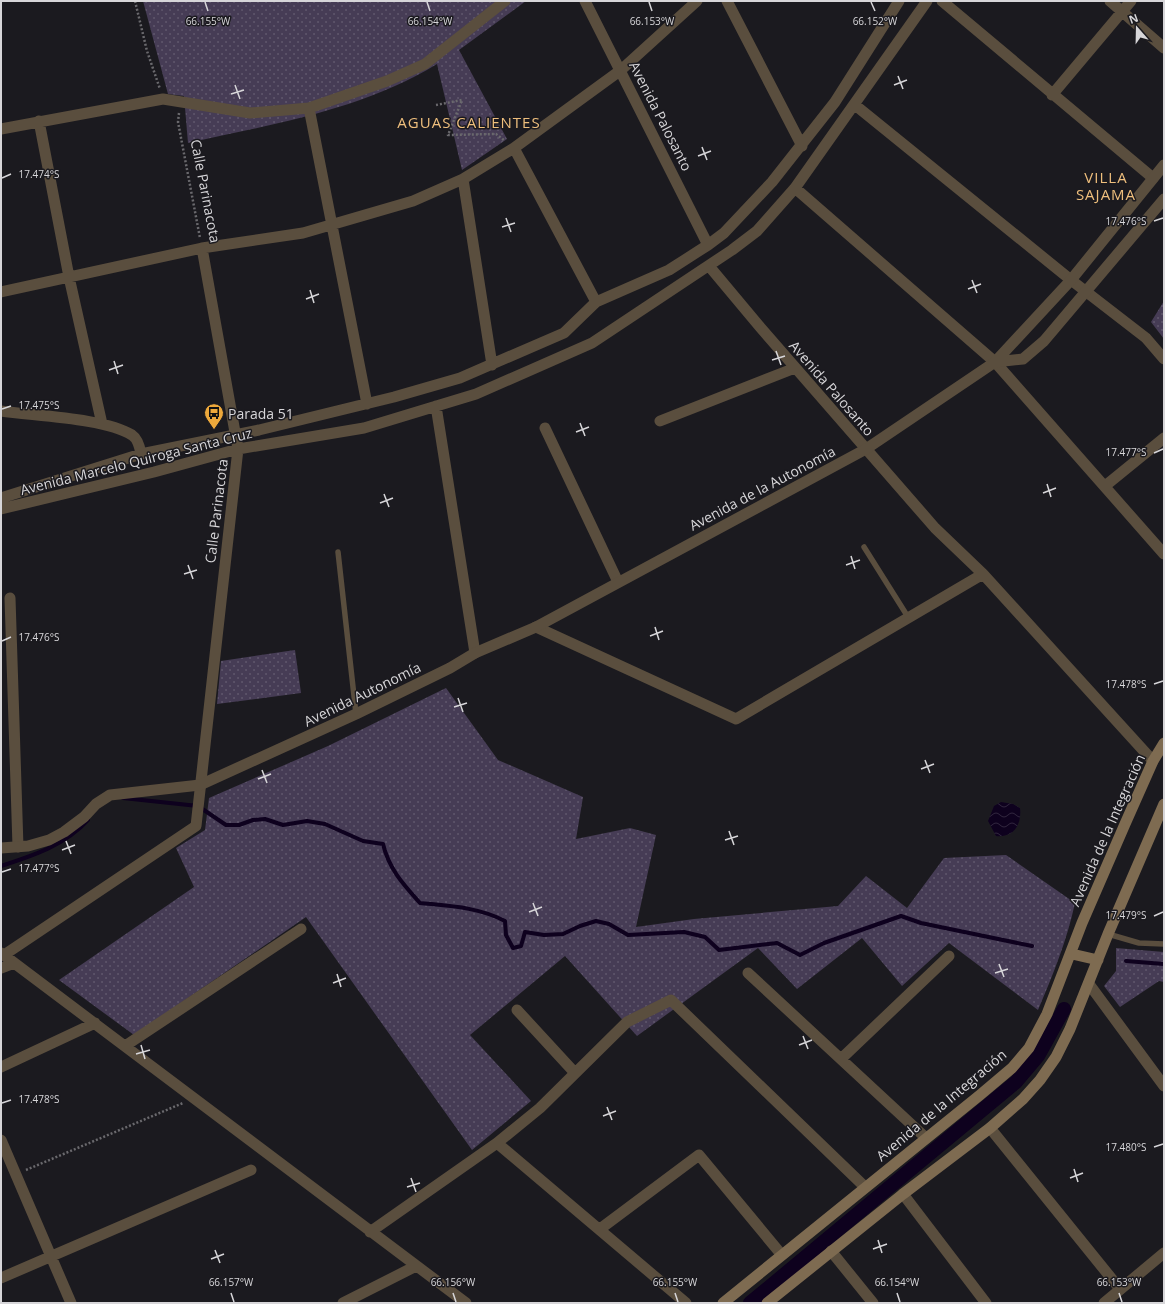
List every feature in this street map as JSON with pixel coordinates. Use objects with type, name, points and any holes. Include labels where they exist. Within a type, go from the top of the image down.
[{"type":"main road","name":"Avenida de la Integración","points":[[723,1303],[781,1254],[1012,1068],[1029,1048],[1047,1014],[1072,954],[1082,924],[1153,761],[1164,744]]},
{"type":"main road","points":[[768,1303],[902,1194],[990,1128],[1023,1099],[1040,1080],[1056,1057],[1089,984],[1108,934],[1164,804]]},
{"type":"main road","points":[[1072,954],[1098,960]]},
{"type":"street","points":[[1,129],[163,99],[250,113],[309,108],[387,82],[425,64],[505,1]]},
{"type":"street","name":"Avenida Palosanto","points":[[585,1],[708,245]]},
{"type":"street","points":[[1,292],[202,248],[303,233],[413,202],[463,179],[514,148],[621,70],[677,21],[697,1]]},
{"type":"street","points":[[727,1],[802,146]]},
{"type":"street","name":"Avenida Marcelo Quiroga Santa Cruz","points":[[1,498],[141,454],[235,435],[366,404],[460,378],[564,333],[596,302],[668,270],[724,233],[772,182],[802,146],[835,102],[899,1]]},
{"type":"street","name":"Avenida Marcelo Quiroga Santa Cruz","points":[[1,509],[154,472],[238,449],[364,428],[476,394],[592,343],[709,266],[757,231],[795,188],[927,1]]},
{"type":"street","points":[[942,1],[1052,95],[1153,178]]},
{"type":"street","points":[[1110,1],[1164,48]]},
{"type":"street","points":[[1052,95],[1131,1]]},
{"type":"street","points":[[854,105],[1084,291],[1146,338],[1164,359]]},
{"type":"street","points":[[309,108],[366,404]]},
{"type":"street","points":[[39,121],[69,277],[102,424]]},
{"type":"street","points":[[514,148],[596,302]]},
{"type":"street","name":"Avenida de la Autonomía","points":[[536,628],[618,582],[866,449],[995,362],[1071,280],[1164,165]]},
{"type":"street","points":[[463,179],[492,365]]},
{"type":"street","points":[[795,188],[995,362],[1164,554]]},
{"type":"street","name":"Avenida de la Autonomía","points":[[995,362],[1023,358],[1044,341],[1084,291],[1164,199]]},
{"type":"street","name":"Calle Parinacota","points":[[3,954],[196,826],[238,449],[202,248]]},
{"type":"street","name":"Avenida Palosanto","points":[[709,266],[795,368],[935,528],[983,574],[1153,761]]},
{"type":"street","points":[[660,421],[795,368]]},
{"type":"street","points":[[436,406],[475,652]]},
{"type":"street","points":[[1,411],[102,424],[134,435],[140,446],[141,454]]},
{"type":"street","points":[[545,428],[618,582]]},
{"type":"street","points":[[1105,486],[1164,438]]},
{"type":"street","points":[[536,628],[736,718],[983,574]]},
{"type":"street","points":[[10,598],[18,847]]},
{"type":"street","name":"Avenida Autonomía","points":[[1,848],[18,847],[49,840],[64,832],[84,817],[96,804],[110,796],[200,785],[356,714],[450,668],[475,652],[536,628]]},
{"type":"street","points":[[125,1046],[301,928]]},
{"type":"street","points":[[3,954],[466,1303]]},
{"type":"street","points":[[842,1058],[949,956]]},
{"type":"street","points":[[1,968],[14,963]]},
{"type":"street","points":[[748,972],[842,1058],[926,1138]]},
{"type":"street","points":[[1089,984],[1164,1086]]},
{"type":"street","points":[[370,1232],[497,1143],[540,1108],[627,1022],[671,1000],[865,1187]]},
{"type":"street","points":[[517,1010],[575,1073]]},
{"type":"street","points":[[1,1067],[95,1023]]},
{"type":"street","points":[[990,1128],[1120,1289]]},
{"type":"street","points":[[1,1140],[70,1303]]},
{"type":"street","points":[[497,1143],[686,1303]]},
{"type":"street","points":[[600,1229],[699,1155],[781,1254]]},
{"type":"street","points":[[1,1278],[251,1170]]},
{"type":"street","points":[[902,1194],[986,1303]]},
{"type":"street","points":[[831,1251],[873,1303]]},
{"type":"street","points":[[1104,1303],[1164,1253]]},
{"type":"street","points":[[343,1303],[416,1266]]},
{"type":"lane","points":[[864,547],[908,617]]},
{"type":"lane","points":[[338,552],[356,714]]},
{"type":"lane","points":[[1108,934],[1138,943],[1164,944]]},
{"type":"path","points":[[135,1],[147,51],[163,99]]},
{"type":"path","points":[[436,105],[462,100],[448,135],[496,134],[514,148]]},
{"type":"path","name":"Calle Parinacota","points":[[179,101],[178,122],[202,248]]},
{"type":"path","points":[[16,1174],[195,1098]]},
{"type":"shaded area","points":[[143,1],[526,1],[459,50],[507,139],[462,170],[437,64],[408,80],[348,104],[284,122],[188,143],[184,96],[168,94]]},
{"type":"shaded area","points":[[1164,301],[1164,339],[1151,322]]},
{"type":"shaded area","points":[[295,650],[301,693],[217,704],[221,661]]},
{"type":"shaded area","points":[[446,688],[498,760],[583,797],[576,839],[630,828],[656,835],[636,927],[694,919],[838,906],[866,876],[907,908],[944,858],[1006,855],[1075,903],[1059,957],[1038,1010],[949,943],[902,986],[862,938],[797,989],[758,948],[637,1036],[565,956],[470,1035],[531,1101],[472,1150],[306,917],[134,1035],[59,980],[194,887],[176,848],[205,830],[209,798],[328,746]]},
{"type":"shaded area","points":[[1116,948],[1164,952],[1164,982],[1159,981],[1120,1007],[1104,986],[1116,971]]},
{"type":"water","points":[[1001,802],[1013,804],[1020,808],[1020,819],[1016,829],[1008,835],[996,836],[988,821],[994,806]]},
{"type":"waterway","points":[[123,798],[198,806],[226,825],[239,825],[253,820],[265,819],[283,825],[307,821],[325,824],[363,841],[383,844],[393,869],[402,883],[420,903],[453,906],[495,916],[505,921],[506,935],[513,948],[521,946],[525,932],[544,935],[563,934],[580,926],[596,921],[609,924],[628,935],[684,932],[705,937],[719,950],[777,943],[800,955],[824,943],[901,916],[921,923],[1032,946]]},
{"type":"waterway","points":[[1,866],[48,849],[79,829],[88,820]]},
{"type":"waterway","points":[[1126,961],[1164,964]]},
{"type":"waterway","points":[[750,1303],[1016,1082],[1038,1056],[1064,1009]]},
{"type":"place","name":"Parada 51","points":[[214,430]]},
{"type":"district","name":"AGUAS CALIENTES","points":[[469,122]]},
{"type":"district","name":"VILLA SAJAMA","points":[[1106,186]]}]
